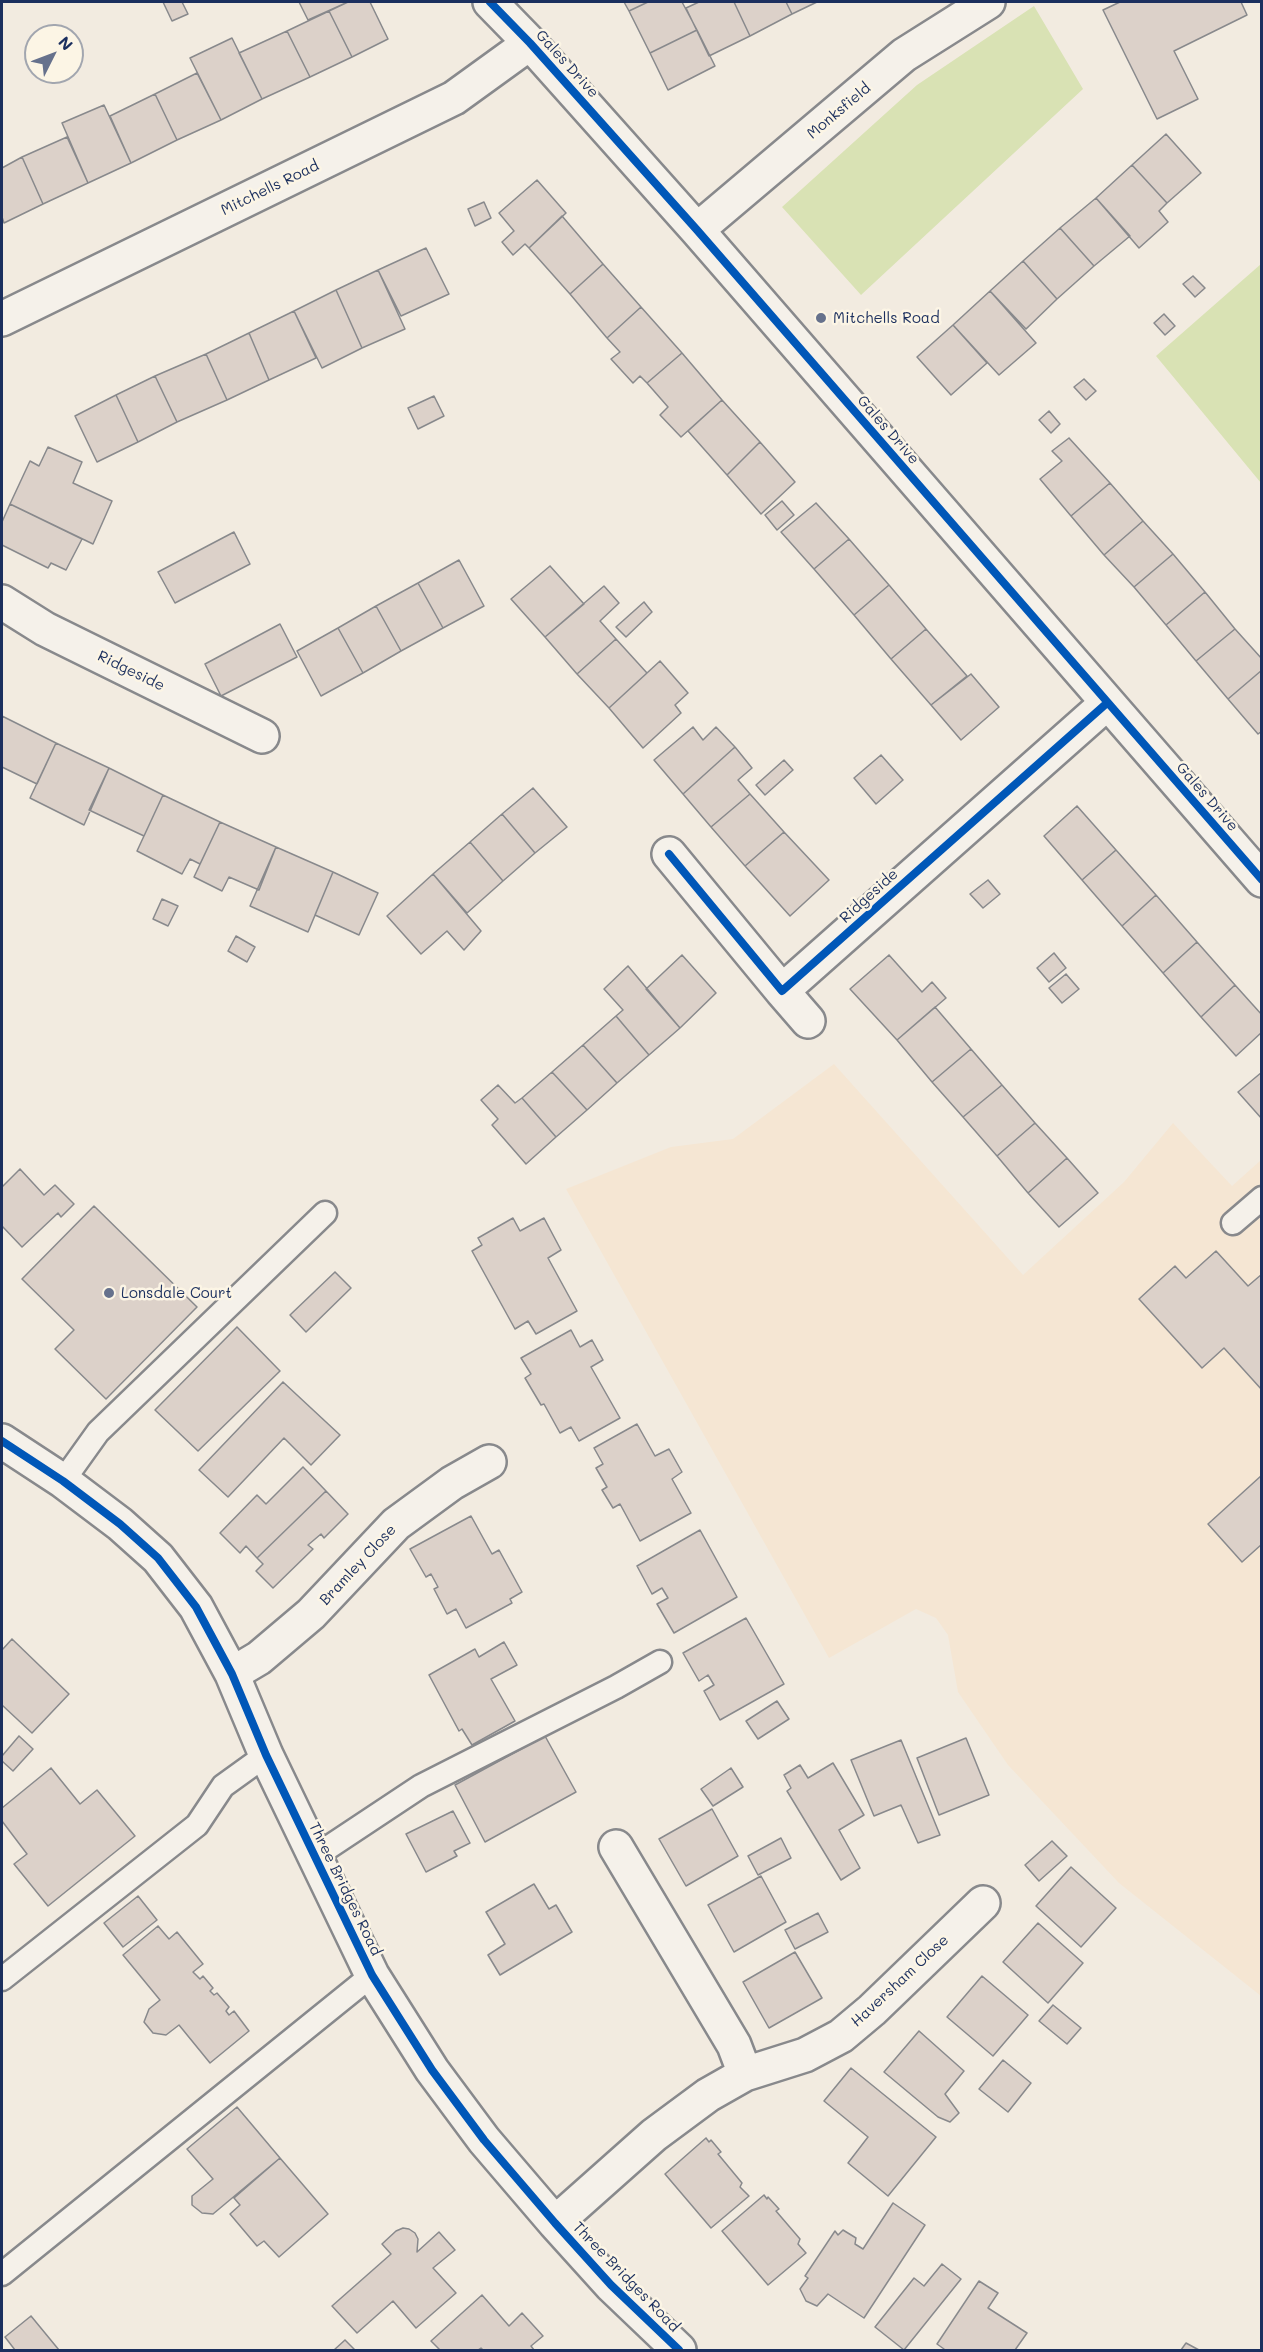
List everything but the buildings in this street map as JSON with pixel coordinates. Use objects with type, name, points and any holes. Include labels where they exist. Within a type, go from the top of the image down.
[{"type":"street","name":"Gales Drive","points":[[490,2],[530,43],[697,230],[1262,880]]},
{"type":"street","name":"Monksfield","points":[[697,230],[904,55],[988,2]]},
{"type":"street","name":"Mitchells Road","points":[[2,319],[454,98],[530,43]]},
{"type":"street","name":"Ridgeside","points":[[2,602],[45,629],[262,736]]},
{"type":"street","name":"Ridgeside","points":[[782,991],[1107,704]]},
{"type":"street","points":[[669,854],[808,1021]]},
{"type":"street","name":"Three Bridges Road","points":[[2,1441],[63,1481],[120,1524],[158,1558],[196,1607],[232,1674],[266,1755],[372,1975],[432,2070],[484,2140],[555,2223],[611,2285],[680,2350]]},
{"type":"street","name":"Bramley Close","points":[[232,1674],[259,1658],[311,1614],[396,1524],[452,1483],[489,1462]]},
{"type":"street","points":[[616,1847],[734,2045],[745,2074]]},
{"type":"street","name":"Haversham Close","points":[[555,2223],[654,2136],[708,2095],[745,2074],[805,2055],[841,2036],[872,2010],[983,1903]]},
{"type":"lane","points":[[1233,1223],[1262,1198]]},
{"type":"lane","points":[[63,1481],[98,1432],[325,1213]]},
{"type":"lane","points":[[314,1857],[421,1786],[616,1687],[660,1662]]},
{"type":"lane","points":[[2,1979],[197,1825],[223,1786],[266,1755]]},
{"type":"lane","points":[[2,2274],[372,1975]]},
{"type":"shaded area","points":[[834,1064],[1023,1275],[1124,1182],[1173,1123],[1232,1186],[1261,1160],[1261,1996],[1119,1883],[1008,1765],[958,1692],[948,1635],[936,1618],[916,1609],[829,1658],[566,1189],[671,1147],[733,1139]]},
{"type":"green space","points":[[1034,6],[1083,89],[861,295],[782,207],[917,85]]},
{"type":"green space","points":[[1261,264],[1261,483],[1156,356]]},
{"type":"cycle path","points":[[490,2],[530,43],[697,230],[1262,880]]},
{"type":"cycle path","points":[[669,854],[782,991],[1107,703]]},
{"type":"cycle path","points":[[2,1441],[63,1481],[120,1524],[158,1558],[196,1607],[232,1674],[266,1755],[372,1975],[432,2070],[484,2140],[555,2223],[611,2285],[679,2350]]},
{"type":"place","name":"Mitchells Road","points":[[821,318]]},
{"type":"place","name":"Lonsdale Court","points":[[109,1293]]}]
